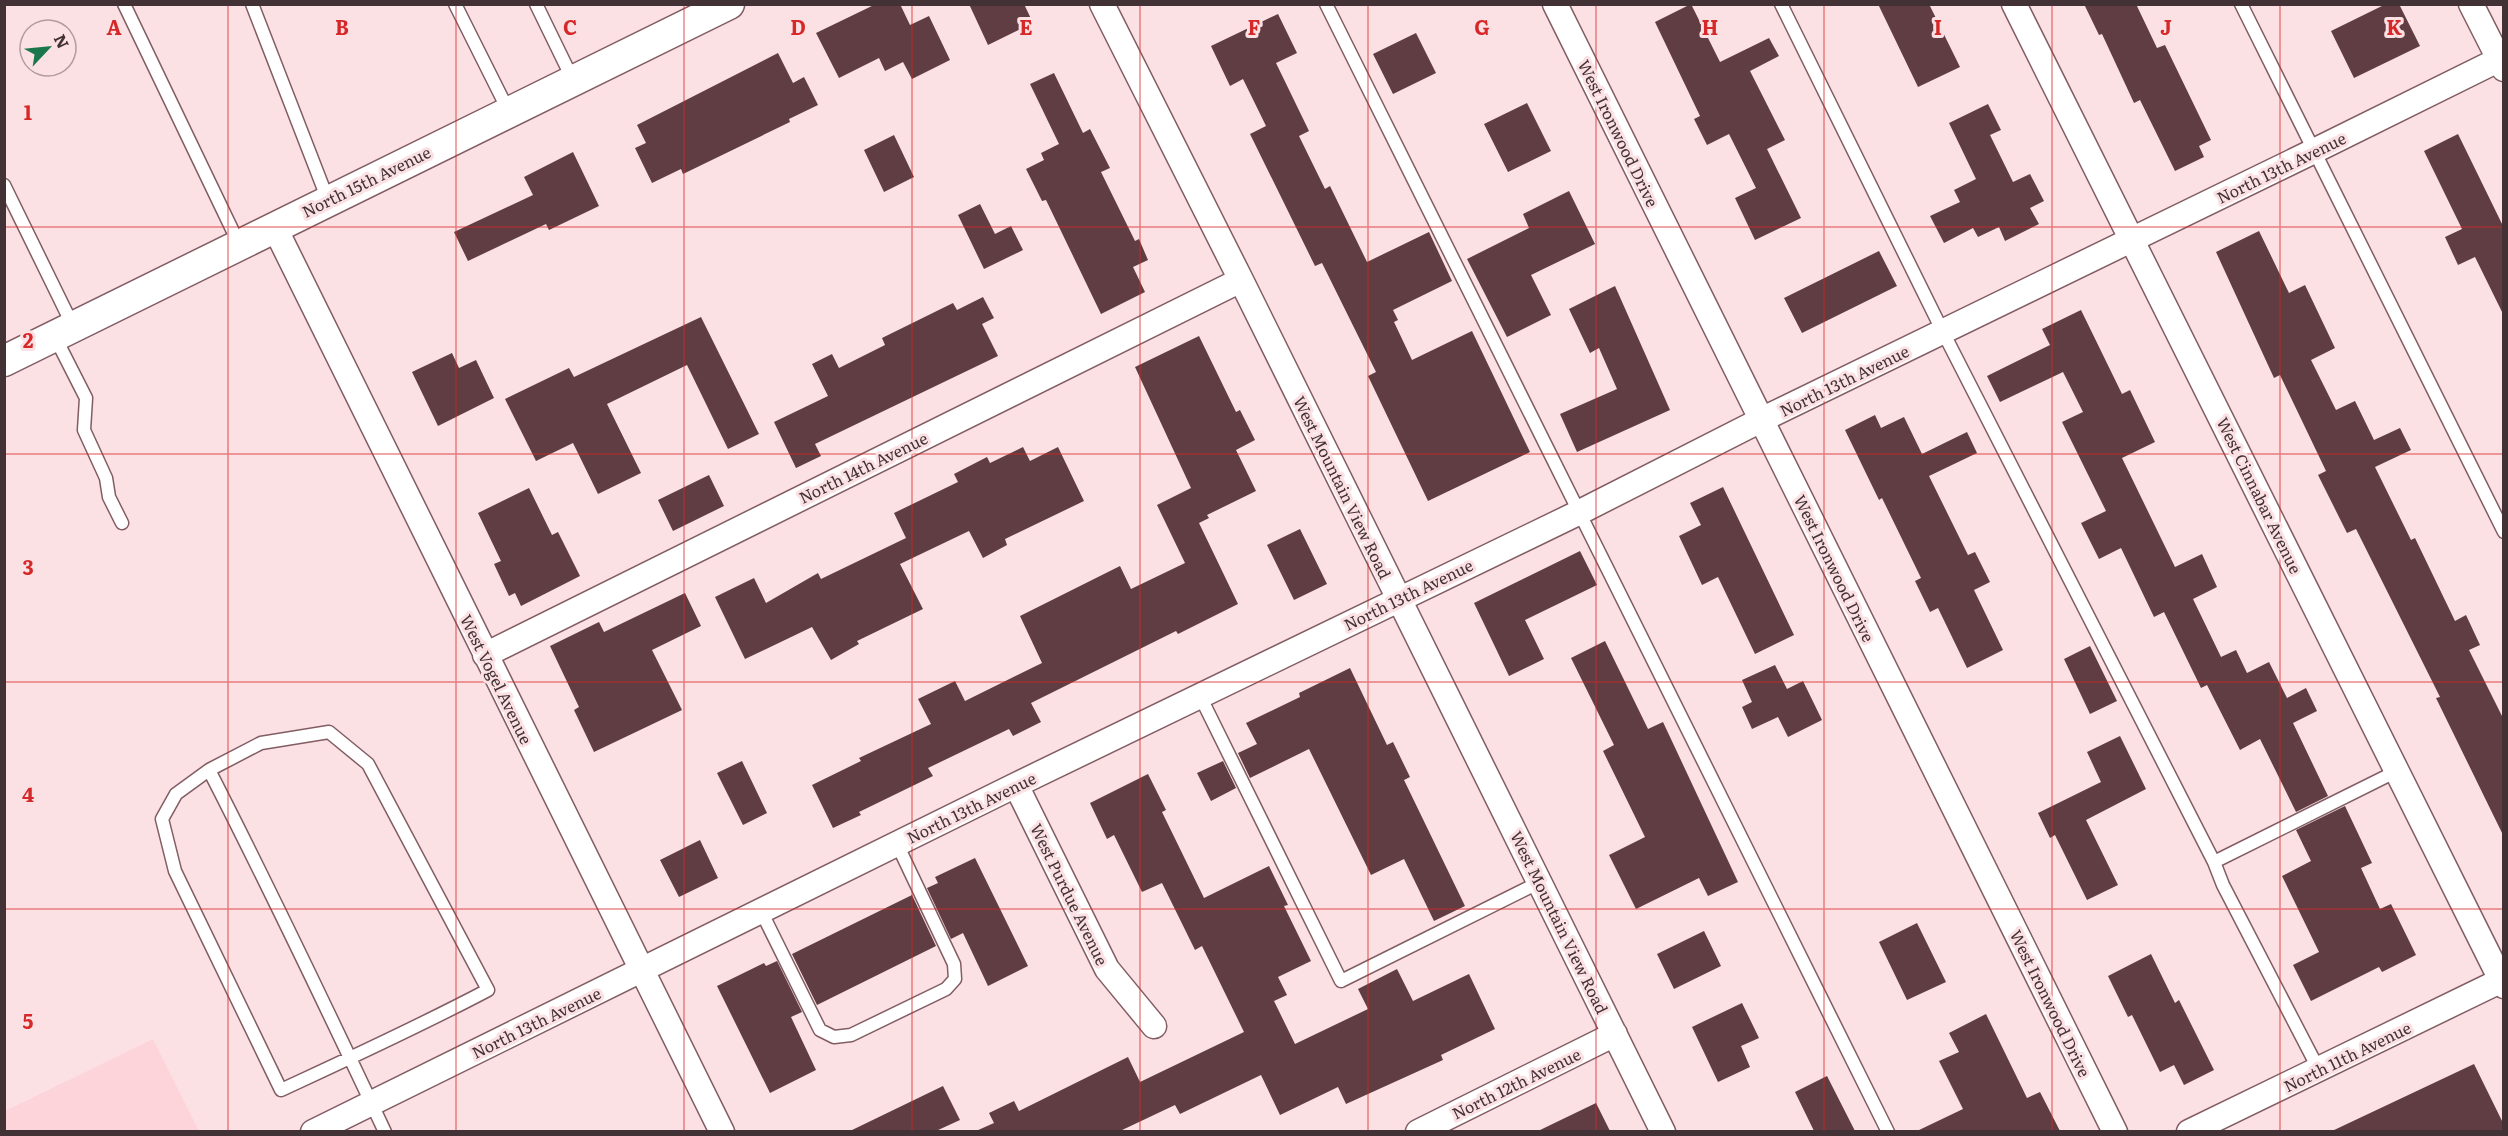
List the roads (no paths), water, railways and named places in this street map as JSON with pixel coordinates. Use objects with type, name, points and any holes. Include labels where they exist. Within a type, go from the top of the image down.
[{"type":"street","name":"West Mountain View Road","points":[[1102,4],[1663,1131]]},
{"type":"street","name":"West Ironwood Drive","points":[[1555,4],[2115,1131]]},
{"type":"street","name":"West Cinnabar Avenue","points":[[2014,4],[2503,982]]},
{"type":"street","points":[[2471,4],[2502,62]]},
{"type":"street","name":"North 15th Avenue","points":[[4,361],[509,112],[713,8]]},
{"type":"street","name":"North 13th Avenue","points":[[313,1131],[372,1104],[1016,785],[1578,513],[1761,420],[2132,238],[2502,62]]},
{"type":"street","name":"West Vogel Avenue","points":[[274,226],[722,1131]]},
{"type":"street","name":"North 14th Avenue","points":[[485,655],[1241,280]]},
{"type":"street","name":"West Purdue Avenue","points":[[1016,785],[1107,969],[1154,1026]]},
{"type":"street","name":"North 11th Avenue","points":[[2189,1131],[2503,982]]},
{"type":"street","name":"North 12th Avenue","points":[[1418,1131],[1615,1034]]},
{"type":"lane","points":[[124,4],[239,244]]},
{"type":"lane","points":[[252,4],[328,200]]},
{"type":"lane","points":[[454,4],[509,112]]},
{"type":"lane","points":[[536,4],[573,80]]},
{"type":"lane","points":[[1326,4],[1888,1131]]},
{"type":"lane","points":[[1781,4],[1943,332],[2319,1070]]},
{"type":"lane","points":[[2241,4],[2504,532]]},
{"type":"lane","points":[[4,185],[64,331],[86,398],[84,430],[106,478],[110,497],[122,523]]},
{"type":"lane","points":[[1200,696],[1341,981],[1540,882]]},
{"type":"lane","points":[[329,732],[368,764],[488,990],[281,1090],[175,871],[162,819],[176,794],[209,770],[261,743],[329,732]]},
{"type":"lane","points":[[209,770],[385,1131]]},
{"type":"lane","points":[[2214,862],[2397,771]]},
{"type":"lane","points":[[762,911],[819,1030],[834,1036],[851,1035],[946,989],[955,978],[954,964],[897,844]]}]
